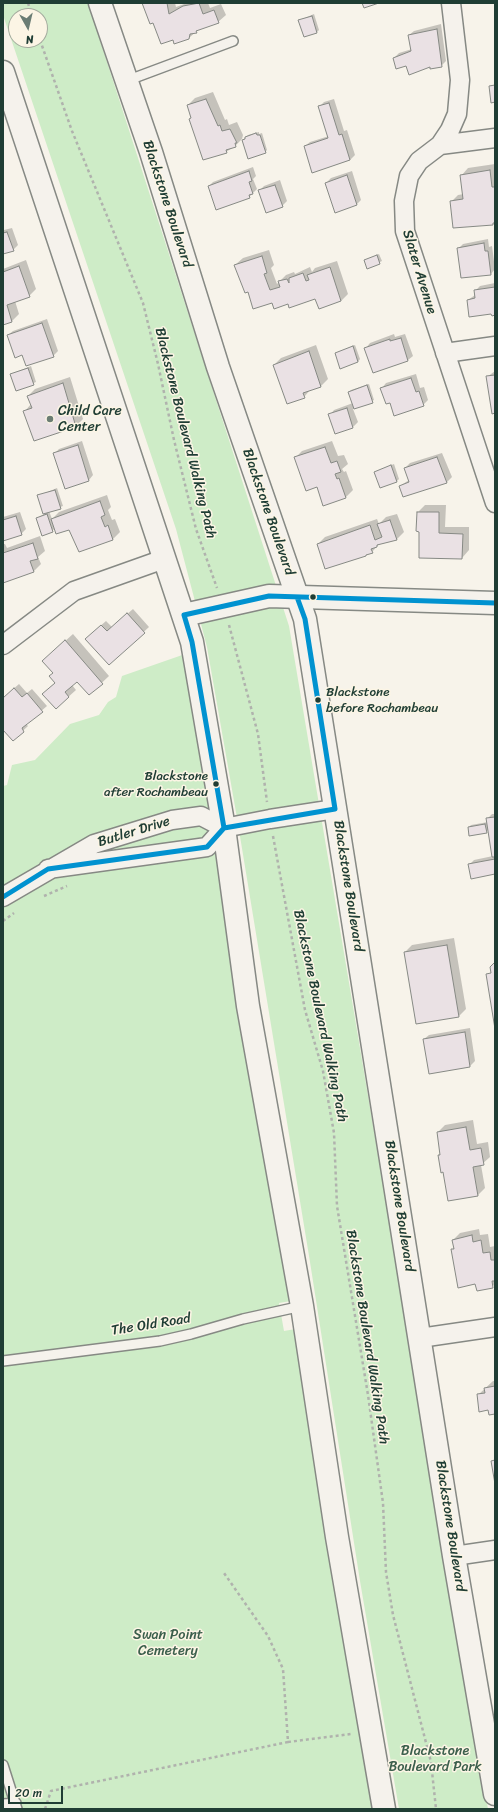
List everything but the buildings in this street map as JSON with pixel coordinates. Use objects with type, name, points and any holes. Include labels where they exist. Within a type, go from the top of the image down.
[{"type":"main road","name":"Blackstone Boulevard","points":[[100,3],[151,152],[218,367],[305,619],[454,1556],[493,1768],[495,1794]]},
{"type":"main road","points":[[3,72],[192,642],[224,828],[248,1006],[302,1306],[337,1537],[384,1809]]},
{"type":"main road","points":[[184,616],[269,596],[495,603]]},
{"type":"street","name":"Slater Avenue","points":[[451,3],[460,80],[459,104],[454,122],[440,145],[419,161],[413,168],[407,184],[404,211],[405,231],[495,503]]},
{"type":"street","points":[[440,145],[495,138]]},
{"type":"street","points":[[445,353],[495,346]]},
{"type":"street","points":[[3,645],[74,591],[164,559]]},
{"type":"street","points":[[224,828],[270,818],[335,809]]},
{"type":"street","name":"Butler Drive","points":[[3,897],[48,870],[94,844],[172,820],[201,816],[224,828],[207,847],[48,870]]},
{"type":"street","points":[[420,1338],[495,1326]]},
{"type":"street","points":[[454,1556],[495,1550]]},
{"type":"lane","points":[[126,80],[233,41]]},
{"type":"lane","name":"The Old Road","points":[[3,1361],[160,1341],[243,1319],[302,1306]]},
{"type":"lane","points":[[3,1765],[17,1806],[3,1804]]},
{"type":"path","name":"Blackstone Boulevard Walking Path","points":[[43,48],[72,131],[143,303],[196,529],[224,607],[258,734],[270,818],[305,1010],[323,1071],[334,1133],[337,1206],[368,1395],[383,1503],[386,1572],[393,1615],[431,1762],[436,1809]]},
{"type":"path","points":[[224,1573],[268,1636],[283,1669],[288,1742]]},
{"type":"path","points":[[45,1809],[51,1791],[288,1742],[370,1732]]},
{"type":"green space","name":"Blackstone Boulevard Park","points":[[3,3],[88,3],[289,626],[488,1809],[399,1809],[360,1581],[310,1262],[237,818],[207,647],[176,529],[14,48],[48,48],[48,8],[8,8],[8,30],[3,15]]},
{"type":"green space","name":"Swan Point Cemetery","points":[[188,653],[297,1300],[279,1303],[284,1331],[301,1328],[377,1809],[3,1809],[3,786],[7,785],[12,765],[35,760],[70,724],[99,715],[108,702],[116,697],[122,676]]},
{"type":"transit line","points":[[224,828],[192,642],[184,615],[269,596],[495,603]]},
{"type":"transit line","points":[[3,897],[48,869],[207,847],[224,828],[335,809],[305,619],[297,597]]},
{"type":"place","name":"Child Care Center","points":[[50,419]]},
{"type":"place","name":"Blackstone before Rochambeau","points":[[318,700]]},
{"type":"place","name":"Blackstone after Rochambeau","points":[[216,784]]}]
